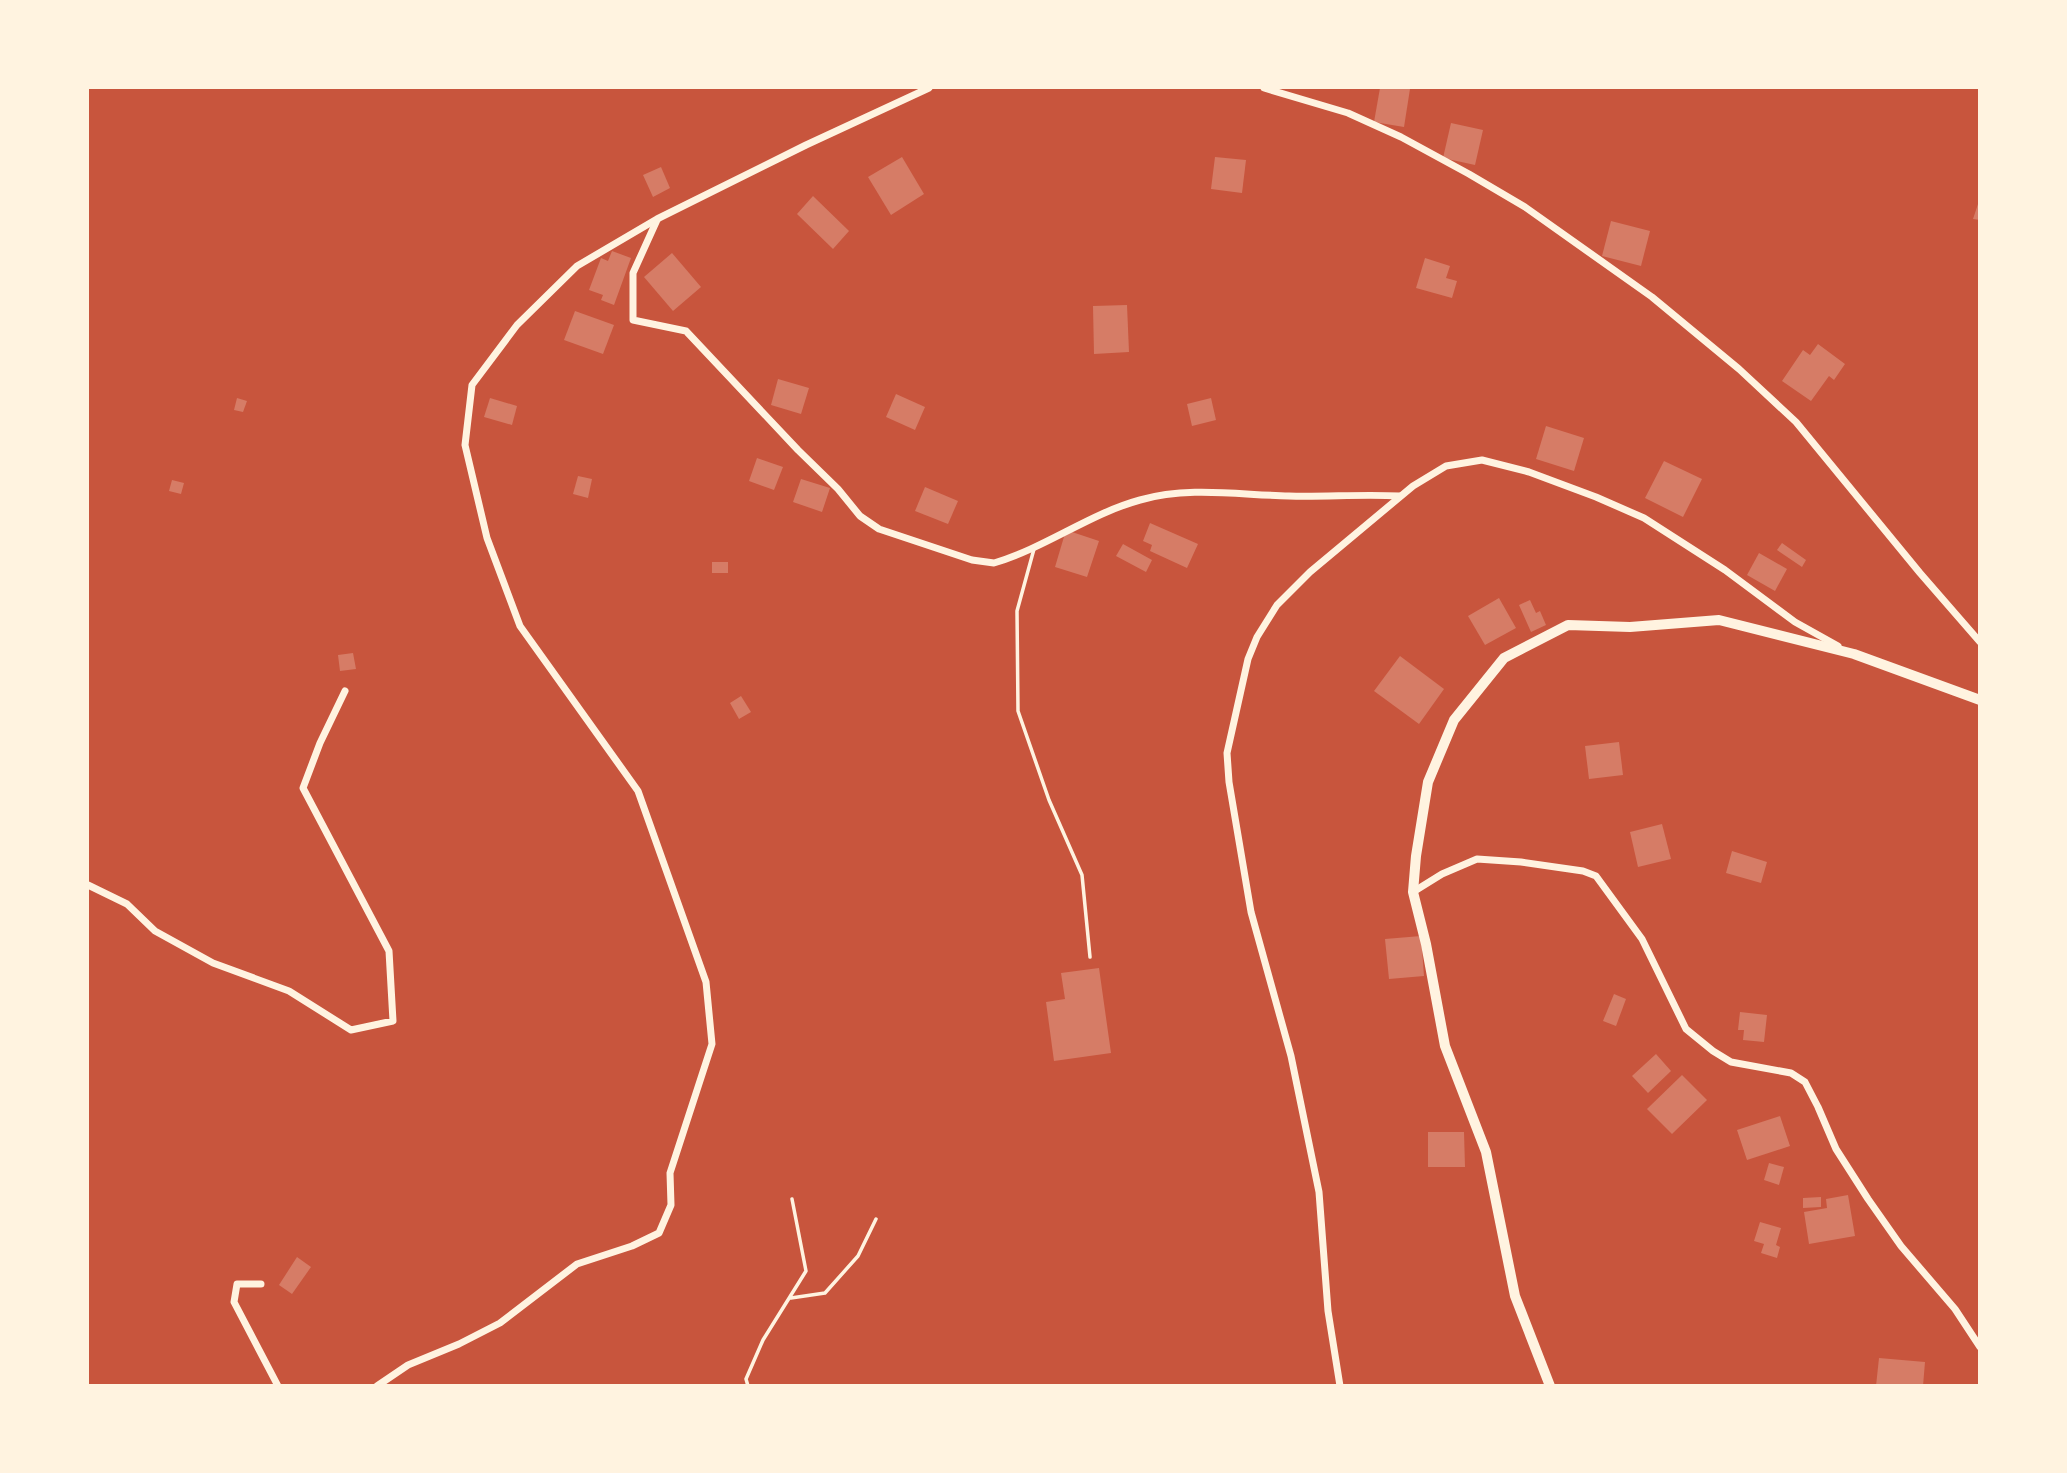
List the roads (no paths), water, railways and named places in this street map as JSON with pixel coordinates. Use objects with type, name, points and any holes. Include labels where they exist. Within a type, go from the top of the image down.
[{"type":"street","points":[[377,1385],[408,1365],[500,1323],[577,1264],[632,1246],[659,1233],[671,1205],[670,1173],[712,1044],[706,982],[638,791],[520,626],[487,538],[465,445],[472,385],[517,325],[577,266],[657,219],[929,88]]},
{"type":"street","points":[[1265,88],[1348,113],[1401,137],[1525,207],[1652,297],[1739,369],[1796,422],[1979,642]]},
{"type":"street","points":[[657,219],[633,273],[633,320],[686,331],[838,489],[860,516],[879,529],[972,560],[994,563],[1120,507],[1169,493],[1400,496]]},
{"type":"street","points":[[1339,1385],[1328,1311],[1319,1192],[1291,1056],[1251,912],[1228,782],[1227,753],[1248,659],[1257,637],[1277,605],[1310,572],[1413,485],[1446,466],[1482,460],[1529,472],[1644,518],[1816,636],[1854,654],[1979,700]]},
{"type":"street","points":[[1550,1385],[1515,1296],[1486,1152],[1445,1046],[1426,944],[1413,892],[1428,782],[1454,720],[1504,659],[1568,625],[1630,627],[1719,620],[1854,654]]},
{"type":"street","points":[[88,885],[127,904],[155,931],[213,963],[289,991],[351,1030],[393,1021],[389,951],[303,788],[320,743],[345,691]]},
{"type":"street","points":[[1413,892],[1441,874],[1477,859],[1521,862],[1583,871],[1596,876],[1642,939],[1686,1029],[1731,1062],[1791,1073],[1805,1082],[1836,1149],[1868,1199],[1901,1246],[1955,1309],[1979,1347]]},
{"type":"street","points":[[261,1284],[237,1284],[234,1301],[278,1385]]},
{"type":"lane","points":[[1035,547],[1017,611],[1018,711],[1049,800],[1082,875],[1090,957]]}]
